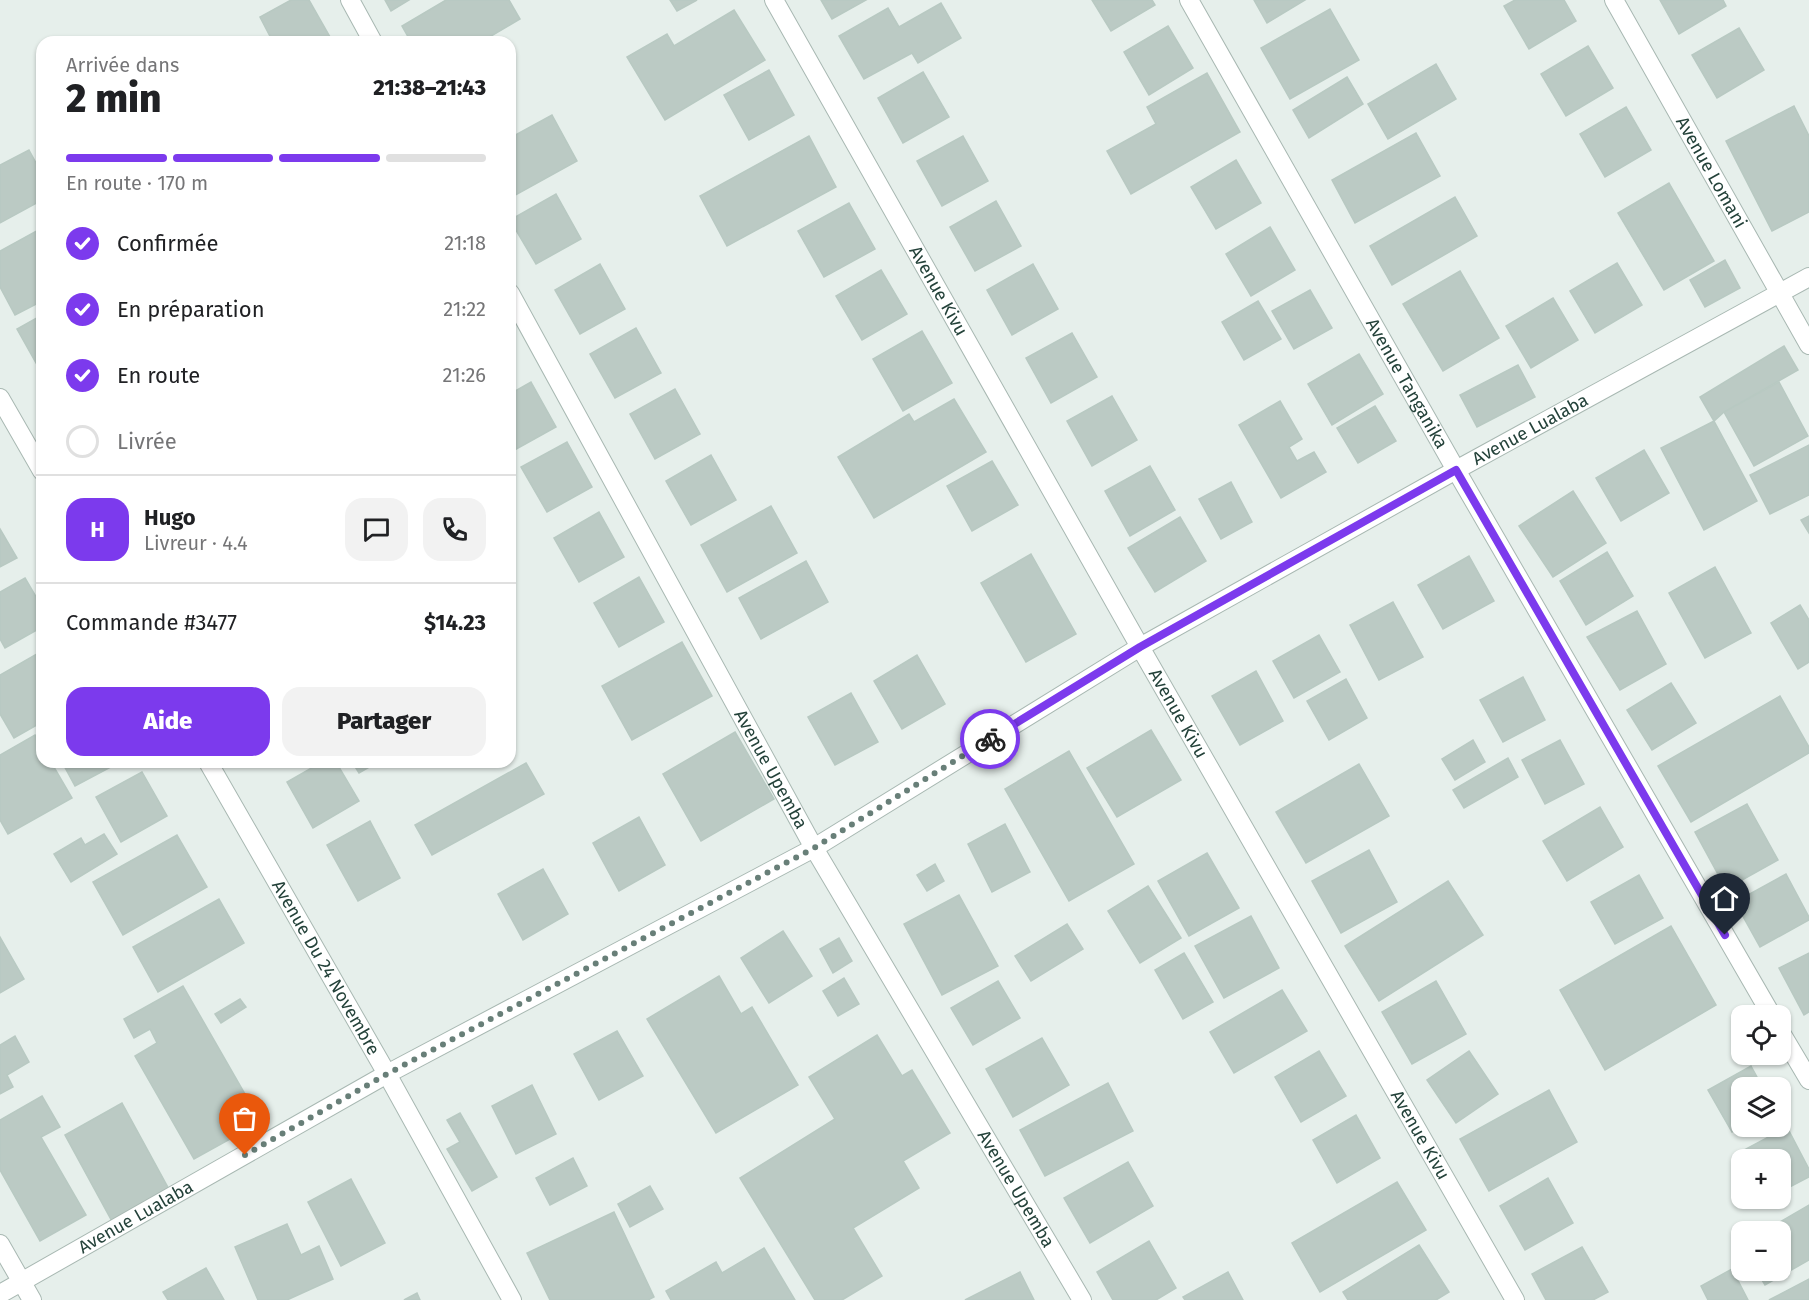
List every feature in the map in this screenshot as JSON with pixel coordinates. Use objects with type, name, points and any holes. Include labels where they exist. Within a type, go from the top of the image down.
[{"type":"street","points":[[350,0],[370,36]]},
{"type":"street","name":"Avenue Kivu","points":[[774,0],[1140,647],[1515,1300]]},
{"type":"street","name":"Avenue Tanganika","points":[[1189,0],[1456,470],[1766,1005]]},
{"type":"street","name":"Avenue Lomani","points":[[1614,0],[1809,345]]},
{"type":"street","name":"Avenue Lualaba","points":[[0,1294],[387,1074],[814,848],[1140,647],[1456,470],[1809,277]]},
{"type":"street","name":"Avenue Upemba","points":[[516,304],[814,848],[1082,1300]]},
{"type":"street","points":[[0,398],[36,461]]},
{"type":"street","name":"Avenue Du 24 Novembre","points":[[211,768],[387,1074],[512,1300]]},
{"type":"street","points":[[1791,1050],[1809,1080]]},
{"type":"street","points":[[0,1244],[32,1300]]},
{"type":"building","points":[[291,0],[309,0],[329,36],[270,36],[260,17]]},
{"type":"building","points":[[385,0],[409,0],[391,11]]},
{"type":"building","points":[[446,0],[509,0],[520,19],[491,36],[408,36],[402,26]]},
{"type":"building","points":[[670,0],[697,0],[677,11]]},
{"type":"building","points":[[821,0],[866,0],[832,19]]},
{"type":"building","points":[[1092,0],[1152,0],[1155,5],[1111,31]]},
{"type":"building","points":[[1254,0],[1305,0],[1267,23]]},
{"type":"building","points":[[1515,0],[1564,0],[1576,21],[1529,49],[1504,6]]},
{"type":"building","points":[[1660,0],[1723,0],[1726,6],[1679,34]]},
{"type":"building","points":[[941,3],[961,38],[918,63],[912,53],[864,79],[839,36],[888,8],[899,27]]},
{"type":"building","points":[[1330,9],[1359,60],[1290,99],[1261,48]]},
{"type":"building","points":[[734,10],[765,60],[665,120],[627,57],[667,34],[674,46]]},
{"type":"building","points":[[1168,26],[1193,68],[1149,95],[1124,52]]},
{"type":"building","points":[[1739,28],[1764,70],[1717,98],[1692,55]]},
{"type":"building","points":[[1588,46],[1613,88],[1566,116],[1541,74]]},
{"type":"building","points":[[1436,64],[1456,99],[1388,139],[1368,104]]},
{"type":"building","points":[[769,70],[794,115],[749,140],[724,95]]},
{"type":"building","points":[[923,72],[949,117],[903,143],[878,98]]},
{"type":"building","points":[[1207,73],[1240,132],[1131,194],[1107,151],[1156,124],[1147,107]]},
{"type":"building","points":[[1347,77],[1363,104],[1309,138],[1293,110]]},
{"type":"building","points":[[1794,106],[1809,136],[1809,212],[1772,231],[1726,141]]},
{"type":"building","points":[[1626,107],[1651,150],[1605,177],[1580,134]]},
{"type":"building","points":[[552,115],[577,161],[516,195],[516,135]]},
{"type":"building","points":[[1416,133],[1440,176],[1355,223],[1332,180]]},
{"type":"building","points":[[809,136],[836,187],[727,246],[700,196]]},
{"type":"building","points":[[963,136],[988,181],[942,206],[917,161]]},
{"type":"building","points":[[29,150],[36,163],[36,203],[0,223],[0,165]]},
{"type":"building","points":[[1236,160],[1261,203],[1216,229],[1191,187]]},
{"type":"building","points":[[1669,183],[1714,261],[1664,290],[1618,213]]},
{"type":"building","points":[[556,194],[581,239],[536,264],[516,230],[516,217]]},
{"type":"building","points":[[1455,197],[1477,236],[1392,285],[1370,246]]},
{"type":"building","points":[[996,201],[1021,246],[975,271],[950,227]]},
{"type":"building","points":[[849,203],[875,249],[824,277],[798,231]]},
{"type":"building","points":[[1270,227],[1295,270],[1251,296],[1226,254]]},
{"type":"building","points":[[36,231],[36,304],[15,315],[0,287],[0,251]]},
{"type":"building","points":[[1725,260],[1740,288],[1705,307],[1690,280]]},
{"type":"building","points":[[1617,263],[1642,305],[1595,333],[1570,291]]},
{"type":"building","points":[[600,264],[625,309],[580,334],[555,290]]},
{"type":"building","points":[[1033,264],[1058,309],[1012,335],[987,290]]},
{"type":"building","points":[[881,270],[907,314],[862,340],[836,296]]},
{"type":"building","points":[[1460,271],[1499,338],[1443,371],[1403,304]]},
{"type":"building","points":[[1310,290],[1332,328],[1294,349],[1272,311]]},
{"type":"building","points":[[1553,298],[1578,340],[1531,368],[1506,326]]},
{"type":"building","points":[[1258,301],[1281,339],[1244,360],[1222,322]]},
{"type":"building","points":[[36,318],[36,363],[17,329]]},
{"type":"building","points":[[636,328],[661,373],[615,398],[590,354]]},
{"type":"building","points":[[922,331],[952,383],[903,411],[873,359]]},
{"type":"building","points":[[1072,333],[1097,377],[1051,403],[1026,358]]},
{"type":"building","points":[[1784,346],[1798,370],[1724,412],[1714,421],[1700,397]]},
{"type":"building","points":[[1359,354],[1383,394],[1332,425],[1308,384]]},
{"type":"building","points":[[1518,365],[1535,397],[1477,427],[1460,395]]},
{"type":"building","points":[[531,382],[556,427],[516,449],[516,391]]},
{"type":"building","points":[[1779,382],[1808,436],[1754,466],[1724,412]]},
{"type":"building","points":[[675,389],[700,434],[655,459],[630,414]]},
{"type":"building","points":[[1112,396],[1137,440],[1092,466],[1067,421]]},
{"type":"building","points":[[954,399],[986,452],[874,518],[838,457],[909,414],[914,422]]},
{"type":"building","points":[[1280,401],[1302,439],[1289,447],[1297,461],[1314,452],[1326,472],[1281,498],[1239,425]]},
{"type":"building","points":[[1375,406],[1396,441],[1358,463],[1337,428]]},
{"type":"building","points":[[1714,421],[1757,501],[1704,530],[1661,448]]},
{"type":"building","points":[[567,442],[592,487],[547,512],[521,467]]},
{"type":"building","points":[[1809,445],[1809,495],[1770,514],[1750,475]]},
{"type":"building","points":[[1644,450],[1669,493],[1621,521],[1596,478]]},
{"type":"building","points":[[711,455],[736,500],[691,525],[666,481]]},
{"type":"building","points":[[992,461],[1018,505],[972,531],[947,486]]},
{"type":"building","points":[[1150,466],[1175,510],[1130,536],[1105,491]]},
{"type":"building","points":[[1231,482],[1252,522],[1221,539],[1199,499]]},
{"type":"building","points":[[1573,491],[1606,543],[1553,577],[1519,526]]},
{"type":"building","points":[[771,506],[797,553],[727,592],[701,545]]},
{"type":"building","points":[[599,512],[624,557],[579,582],[554,538]]},
{"type":"building","points":[[1809,516],[1809,533],[1801,520]]},
{"type":"building","points":[[1180,517],[1206,561],[1155,592],[1128,548]]},
{"type":"building","points":[[0,529],[17,558],[0,567]]},
{"type":"building","points":[[1607,552],[1633,596],[1586,625],[1560,581]]},
{"type":"building","points":[[1031,554],[1076,634],[1026,662],[981,583]]},
{"type":"building","points":[[1469,556],[1494,601],[1443,629],[1418,585]]},
{"type":"building","points":[[806,561],[828,602],[761,639],[739,598]]},
{"type":"building","points":[[1715,567],[1751,633],[1705,658],[1669,593]]},
{"type":"building","points":[[639,577],[664,622],[619,647],[594,603]]},
{"type":"building","points":[[25,578],[36,597],[36,630],[5,648],[0,639],[0,592]]},
{"type":"building","points":[[1393,602],[1423,657],[1379,680],[1350,625]]},
{"type":"building","points":[[1800,605],[1809,620],[1809,662],[1798,669],[1771,623]]},
{"type":"building","points":[[1637,611],[1666,664],[1620,690],[1587,637]]},
{"type":"building","points":[[1319,635],[1340,672],[1294,698],[1273,661]]},
{"type":"building","points":[[682,642],[712,696],[632,740],[602,686]]},
{"type":"building","points":[[36,654],[36,725],[14,738],[0,714],[0,675]]},
{"type":"building","points":[[917,655],[945,704],[902,729],[874,681]]},
{"type":"building","points":[[1256,671],[1283,721],[1240,745],[1212,696]]},
{"type":"building","points":[[1523,677],[1545,720],[1503,742],[1480,700]]},
{"type":"building","points":[[1346,679],[1367,718],[1329,740],[1307,701]]},
{"type":"building","points":[[1671,683],[1696,723],[1652,750],[1627,710]]},
{"type":"building","points":[[851,693],[878,742],[835,765],[808,717]]},
{"type":"building","points":[[1780,696],[1809,747],[1809,753],[1691,822],[1658,766]]},
{"type":"building","points":[[1151,730],[1181,780],[1117,817],[1087,768]]},
{"type":"building","points":[[735,732],[774,799],[701,841],[663,774]]},
{"type":"building","points":[[35,735],[36,768],[54,768],[72,798],[8,834],[0,820],[0,755]]},
{"type":"building","points":[[1473,740],[1485,762],[1455,780],[1442,759]]},
{"type":"building","points":[[1560,740],[1584,784],[1545,804],[1522,760]]},
{"type":"building","points":[[1069,751],[1134,864],[1069,901],[1005,789]]},
{"type":"building","points":[[1508,758],[1518,777],[1464,808],[1453,790]]},
{"type":"building","points":[[526,763],[544,794],[432,855],[415,825]]},
{"type":"building","points":[[1359,764],[1389,816],[1306,863],[1276,812]]},
{"type":"building","points":[[65,768],[109,768],[75,786]]},
{"type":"building","points":[[312,768],[340,768],[359,801],[313,828],[287,782]]},
{"type":"building","points":[[356,768],[368,768],[359,773]]},
{"type":"building","points":[[142,772],[167,816],[121,842],[96,797]]},
{"type":"building","points":[[1747,804],[1778,860],[1726,889],[1695,832]]},
{"type":"building","points":[[1600,807],[1623,847],[1567,881],[1543,841]]},
{"type":"building","points":[[639,817],[665,865],[619,891],[593,843]]},
{"type":"building","points":[[370,821],[400,878],[358,901],[327,845]]},
{"type":"building","points":[[1005,824],[1030,872],[992,892],[968,844]]},
{"type":"building","points":[[104,834],[117,854],[71,882],[54,854],[81,838],[85,845]]},
{"type":"building","points":[[177,835],[207,887],[123,935],[93,882]]},
{"type":"building","points":[[1369,850],[1397,902],[1341,933],[1312,881]]},
{"type":"building","points":[[1207,853],[1239,908],[1189,936],[1158,881]]},
{"type":"building","points":[[935,864],[944,881],[927,891],[917,875]]},
{"type":"building","points":[[543,869],[568,914],[523,940],[498,894]]},
{"type":"building","points":[[1786,874],[1809,920],[1760,947],[1735,902]]},
{"type":"building","points":[[1639,875],[1663,918],[1615,944],[1591,902]]},
{"type":"building","points":[[1448,881],[1483,935],[1379,1001],[1345,946]]},
{"type":"building","points":[[1148,886],[1181,938],[1140,963],[1108,911]]},
{"type":"building","points":[[959,895],[998,966],[942,995],[904,924]]},
{"type":"building","points":[[219,899],[244,943],[158,992],[133,947]]},
{"type":"building","points":[[1251,916],[1279,968],[1224,998],[1195,946]]},
{"type":"building","points":[[1067,924],[1083,949],[1031,981],[1015,956]]},
{"type":"building","points":[[1671,926],[1716,1005],[1605,1070],[1560,990]]},
{"type":"building","points":[[783,931],[812,976],[769,1003],[741,958]]},
{"type":"building","points":[[0,937],[24,979],[0,993]]},
{"type":"building","points":[[839,938],[852,961],[833,973],[820,949]]},
{"type":"building","points":[[1184,953],[1213,1002],[1183,1019],[1155,970]]},
{"type":"building","points":[[1809,953],[1809,1012],[1804,1015],[1779,968]]},
{"type":"building","points":[[719,976],[741,1014],[752,1007],[798,1085],[716,1133],[647,1019]]},
{"type":"building","points":[[844,978],[859,1004],[838,1016],[823,991]]},
{"type":"building","points":[[998,981],[1020,1018],[973,1045],[951,1008]]},
{"type":"building","points":[[1436,981],[1466,1034],[1412,1064],[1382,1012]]},
{"type":"building","points":[[183,986],[261,1122],[194,1159],[135,1056],[157,1043],[150,1029],[134,1038],[124,1019]]},
{"type":"building","points":[[1282,990],[1307,1031],[1234,1073],[1210,1032]]},
{"type":"building","points":[[240,999],[246,1007],[221,1023],[215,1014]]},
{"type":"building","points":[[617,1031],[643,1076],[599,1100],[574,1054]]},
{"type":"building","points":[[877,1035],[902,1076],[912,1070],[950,1133],[903,1161],[919,1188],[853,1228],[882,1276],[842,1300],[815,1300],[740,1178],[835,1119],[809,1077]]},
{"type":"building","points":[[15,1036],[29,1062],[7,1075],[13,1087],[0,1094],[0,1045]]},
{"type":"building","points":[[1042,1038],[1069,1085],[1013,1117],[986,1069]]},
{"type":"building","points":[[1319,1051],[1346,1096],[1301,1122],[1275,1077]]},
{"type":"building","points":[[1469,1051],[1498,1094],[1456,1123],[1427,1080]]},
{"type":"building","points":[[1751,1066],[1757,1077],[1731,1077]]},
{"type":"building","points":[[1731,1077],[1731,1130],[1708,1090]]},
{"type":"building","points":[[1108,1083],[1133,1131],[1045,1176],[1020,1130]]},
{"type":"building","points":[[532,1085],[556,1134],[516,1154],[492,1106]]},
{"type":"building","points":[[1549,1090],[1577,1142],[1489,1191],[1460,1139]]},
{"type":"building","points":[[42,1096],[60,1127],[41,1137],[86,1215],[40,1241],[0,1170],[0,1120]]},
{"type":"building","points":[[122,1103],[171,1193],[114,1225],[65,1135]]},
{"type":"building","points":[[460,1113],[497,1177],[472,1191],[447,1149],[460,1142],[447,1120]]},
{"type":"building","points":[[1356,1115],[1380,1158],[1337,1183],[1313,1140]]},
{"type":"building","points":[[1791,1135],[1809,1169],[1809,1177],[1791,1186],[1791,1149],[1746,1149],[1768,1137],[1791,1137]]},
{"type":"building","points":[[573,1158],[587,1186],[550,1205],[536,1178]]},
{"type":"building","points":[[1128,1162],[1153,1206],[1090,1243],[1064,1198]]},
{"type":"building","points":[[1548,1178],[1573,1223],[1525,1250],[1500,1206]]},
{"type":"building","points":[[351,1179],[385,1243],[341,1266],[308,1202]]},
{"type":"building","points":[[1397,1182],[1426,1230],[1320,1292],[1292,1243]]},
{"type":"building","points":[[650,1186],[663,1209],[630,1227],[618,1204]]},
{"type":"building","points":[[1809,1205],[1809,1260],[1791,1270],[1791,1221],[1782,1221]]},
{"type":"building","points":[[614,1212],[654,1297],[648,1300],[550,1300],[527,1253]]},
{"type":"building","points":[[287,1224],[301,1255],[319,1246],[333,1279],[287,1300],[258,1300],[235,1247]]},
{"type":"building","points":[[1149,1241],[1176,1288],[1156,1300],[1113,1300],[1097,1272]]},
{"type":"building","points":[[1419,1245],[1449,1292],[1436,1300],[1348,1300],[1343,1292]]},
{"type":"building","points":[[1582,1247],[1608,1292],[1593,1300],[1546,1300],[1532,1274]]},
{"type":"building","points":[[764,1248],[795,1300],[671,1300],[666,1291],[716,1262],[722,1273]]},
{"type":"building","points":[[206,1268],[224,1300],[168,1300],[163,1292]]},
{"type":"building","points":[[1731,1270],[1731,1281],[1738,1281],[1748,1300],[1708,1300],[1701,1286]]},
{"type":"building","points":[[1020,1272],[1034,1300],[965,1300]]},
{"type":"building","points":[[1228,1272],[1243,1300],[1185,1300],[1183,1297]]},
{"type":"building","points":[[1809,1279],[1809,1300],[1769,1300]]},
{"type":"building","points":[[417,1293],[420,1300],[404,1300]]},
{"type":"way so far","points":[[245,1155],[387,1074],[814,848],[990,739]]},
{"type":"route","points":[[990,739],[1140,647],[1456,470],[1725,935]]}]
